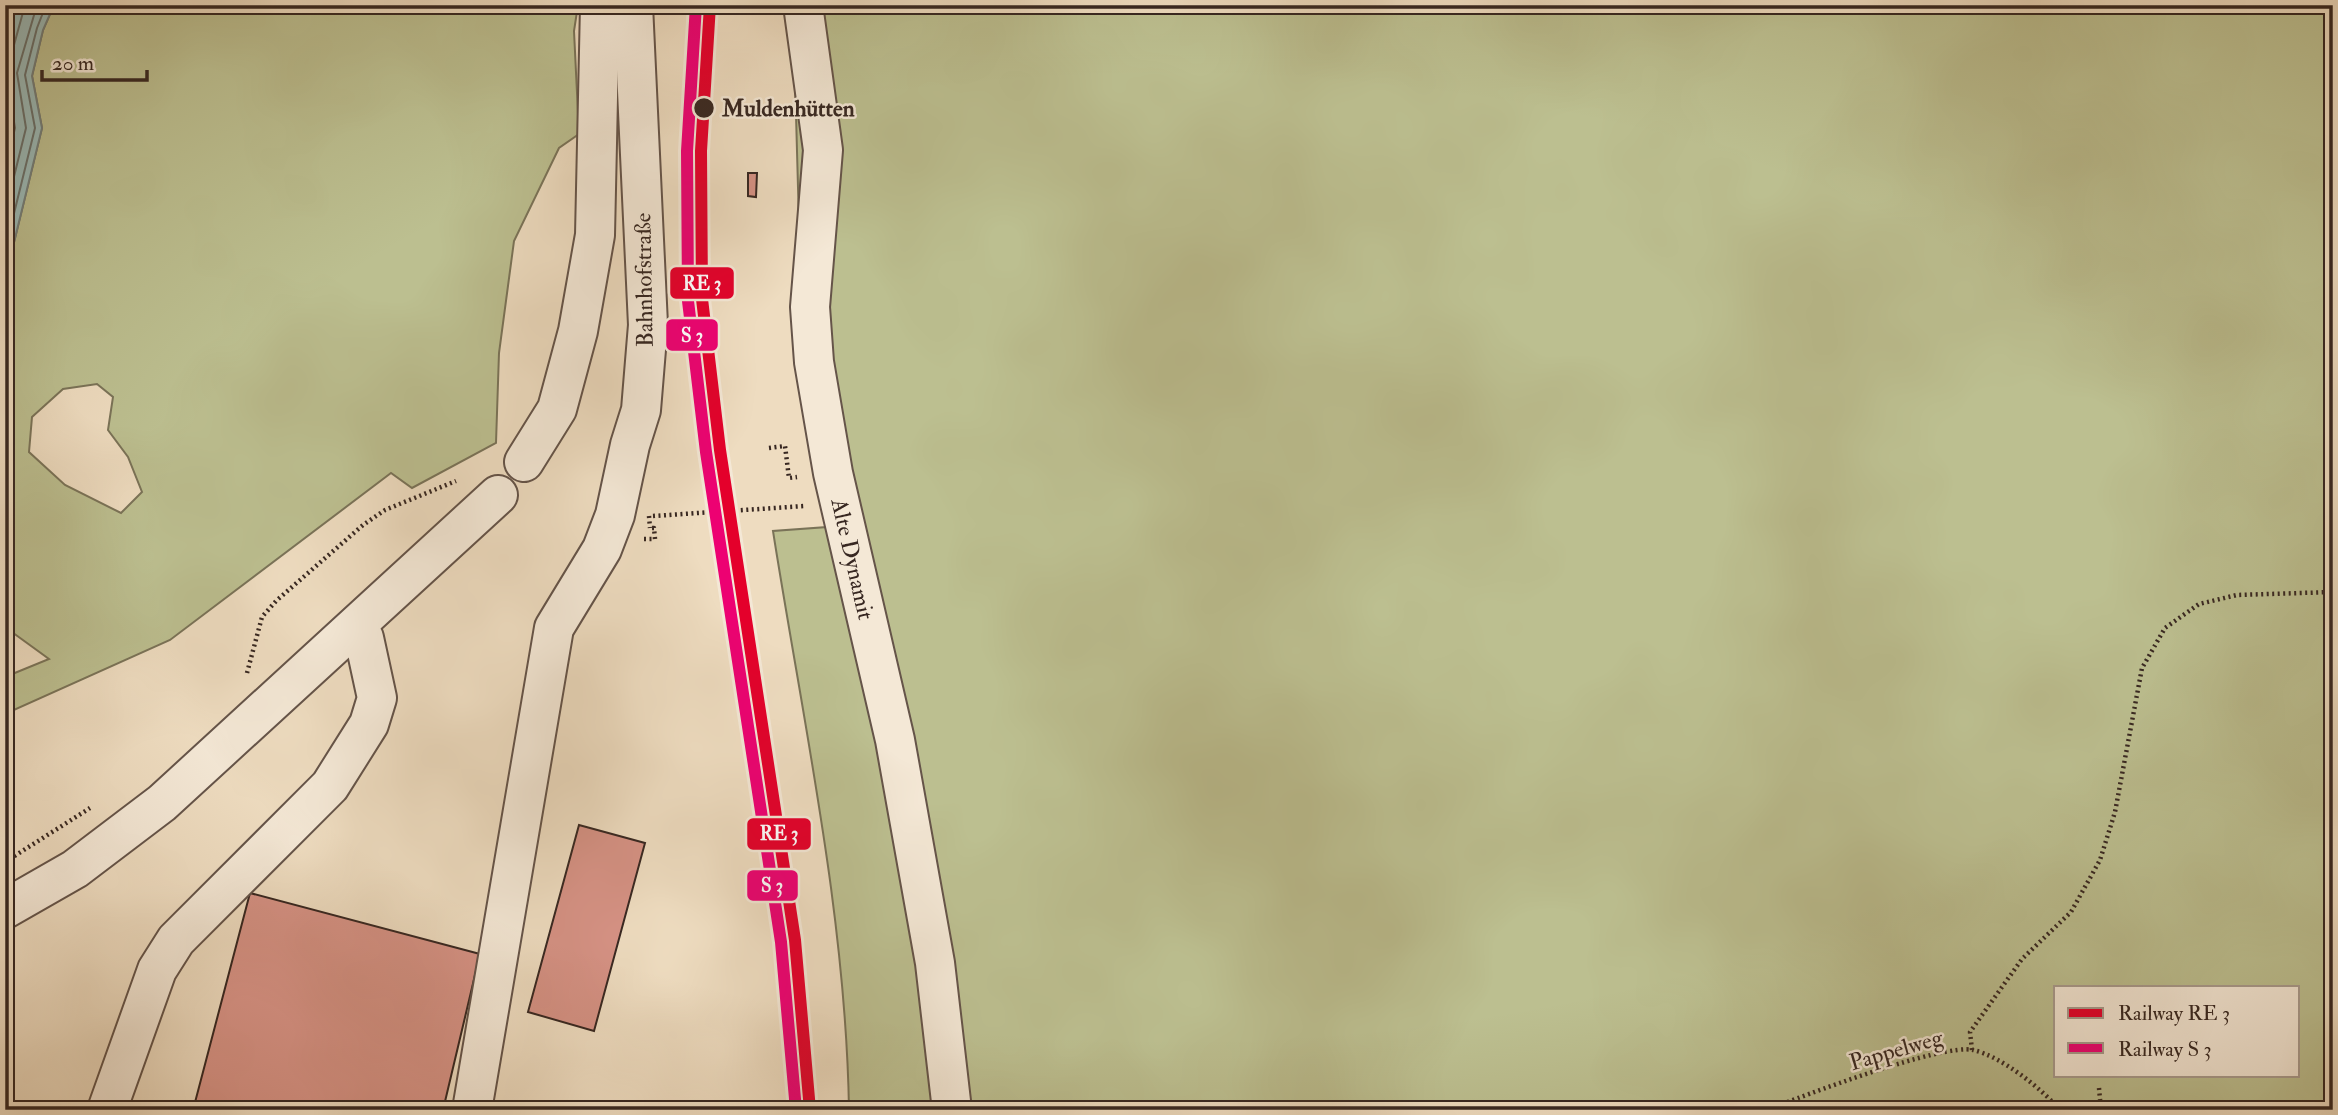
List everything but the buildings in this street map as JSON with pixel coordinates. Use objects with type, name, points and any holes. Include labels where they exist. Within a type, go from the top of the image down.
[{"type":"street","points":[[524,463],[557,409],[578,331],[592,256],[598,180],[596,147],[600,5]]},
{"type":"street","name":"Bahnhofstraße","points":[[472,1110],[554,628],[602,549],[615,515],[630,445],[641,410],[648,325],[633,5]]},
{"type":"street","name":"Alte Dynamit","points":[[803,5],[824,150],[810,307],[814,362],[832,474],[895,740],[934,963],[952,1110]]},
{"type":"street","points":[[5,909],[75,869],[162,803],[353,629],[483,485]]},
{"type":"street","points":[[107,1110],[157,970],[176,940],[330,786],[369,724],[377,698],[364,638],[353,629]]},
{"type":"path","points":[[242,681],[249,669],[252,645],[262,617],[276,601],[363,525],[385,510],[483,485]]},
{"type":"path","points":[[655,539],[649,516],[808,506]]},
{"type":"path","points":[[1972,1049],[1970,1032],[2022,960],[2071,912],[2099,860],[2115,812],[2142,668],[2165,628],[2199,604],[2236,595],[2333,592]]},
{"type":"path","points":[[5,862],[100,800]]},
{"type":"path","name":"Pappelweg","points":[[1767,1110],[1940,1051],[1972,1049],[2043,1090],[2060,1110]]},
{"type":"path","points":[[2099,1088],[2101,1110]]},
{"type":"green space","points":[[54,5],[578,5],[574,31],[579,134],[559,148],[514,241],[499,353],[496,443],[412,488],[391,473],[170,640],[5,714],[5,677],[49,659],[5,627],[5,279],[42,128],[32,76],[43,30]],"holes":[[[97,384],[113,397],[108,430],[128,457],[142,492],[121,513],[65,485],[29,452],[32,417],[63,389]]]},
{"type":"green space","points":[[793,5],[2333,5],[2333,1110],[849,1110],[846,1037],[832,892],[773,531],[827,527],[799,224]]},
{"type":"water","points":[[5,5],[54,5],[43,30],[32,76],[42,128],[5,279]]},
{"type":"transit line","points":[[696,5],[687,151],[688,301],[706,452],[781,942],[796,1110]]},
{"type":"transit line","points":[[710,5],[701,151],[702,299],[720,450],[795,940],[810,1110]]},
{"type":"place","name":"Muldenhütten","points":[[704,108]]}]
